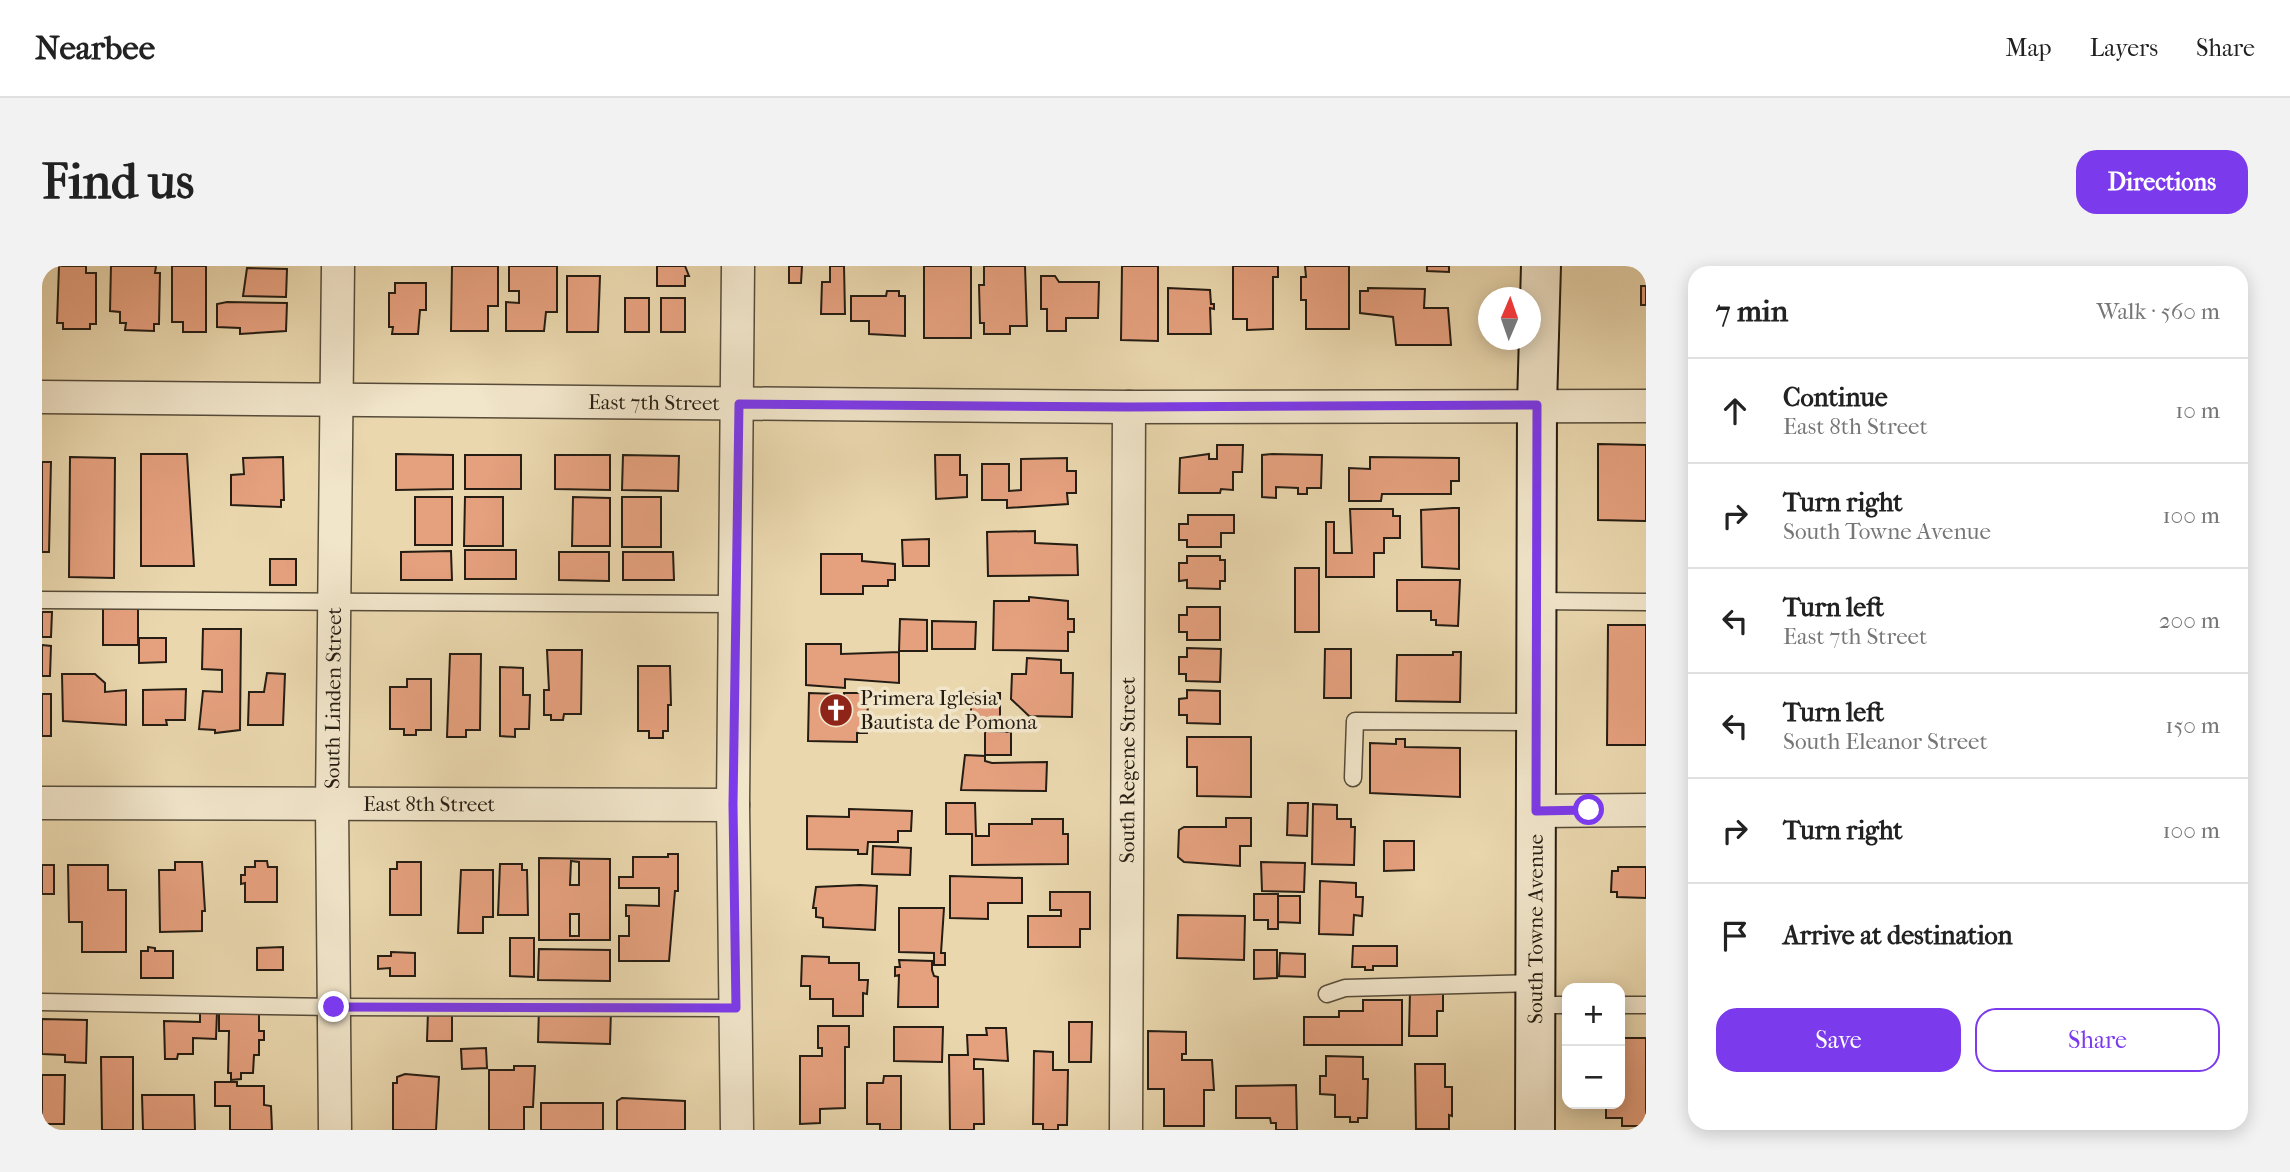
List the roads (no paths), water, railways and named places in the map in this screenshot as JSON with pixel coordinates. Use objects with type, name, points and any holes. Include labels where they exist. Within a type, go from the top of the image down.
[{"type":"street","name":"South Linden Street","points":[[335,1130],[332,804],[338,266]]},
{"type":"street","points":[[737,1130],[733,805],[739,404],[738,266]]},
{"type":"street","name":"South Towne Avenue","points":[[1535,1130],[1546,998],[1536,811],[1537,405],[1541,266]]},
{"type":"street","name":"East 7th Street","points":[[42,397],[1129,407],[1646,406]]},
{"type":"street","name":"South Regene Street","points":[[1126,1130],[1129,407]]},
{"type":"street","name":"East 8th Street","points":[[42,803],[733,805]]},
{"type":"street","points":[[1536,811],[1646,810]]},
{"type":"lane","points":[[42,600],[736,604]]},
{"type":"lane","points":[[1537,601],[1646,602]]},
{"type":"lane","points":[[1353,778],[1355,720],[1537,722]]},
{"type":"lane","points":[[1327,994],[1345,988],[1546,998]]},
{"type":"lane","points":[[42,1002],[334,1007],[736,1008]]},
{"type":"lane","points":[[1625,1005],[1646,1005]]},
{"type":"place","name":"Primera Iglesia Bautista de Pomona","points":[[836,710]]}]
